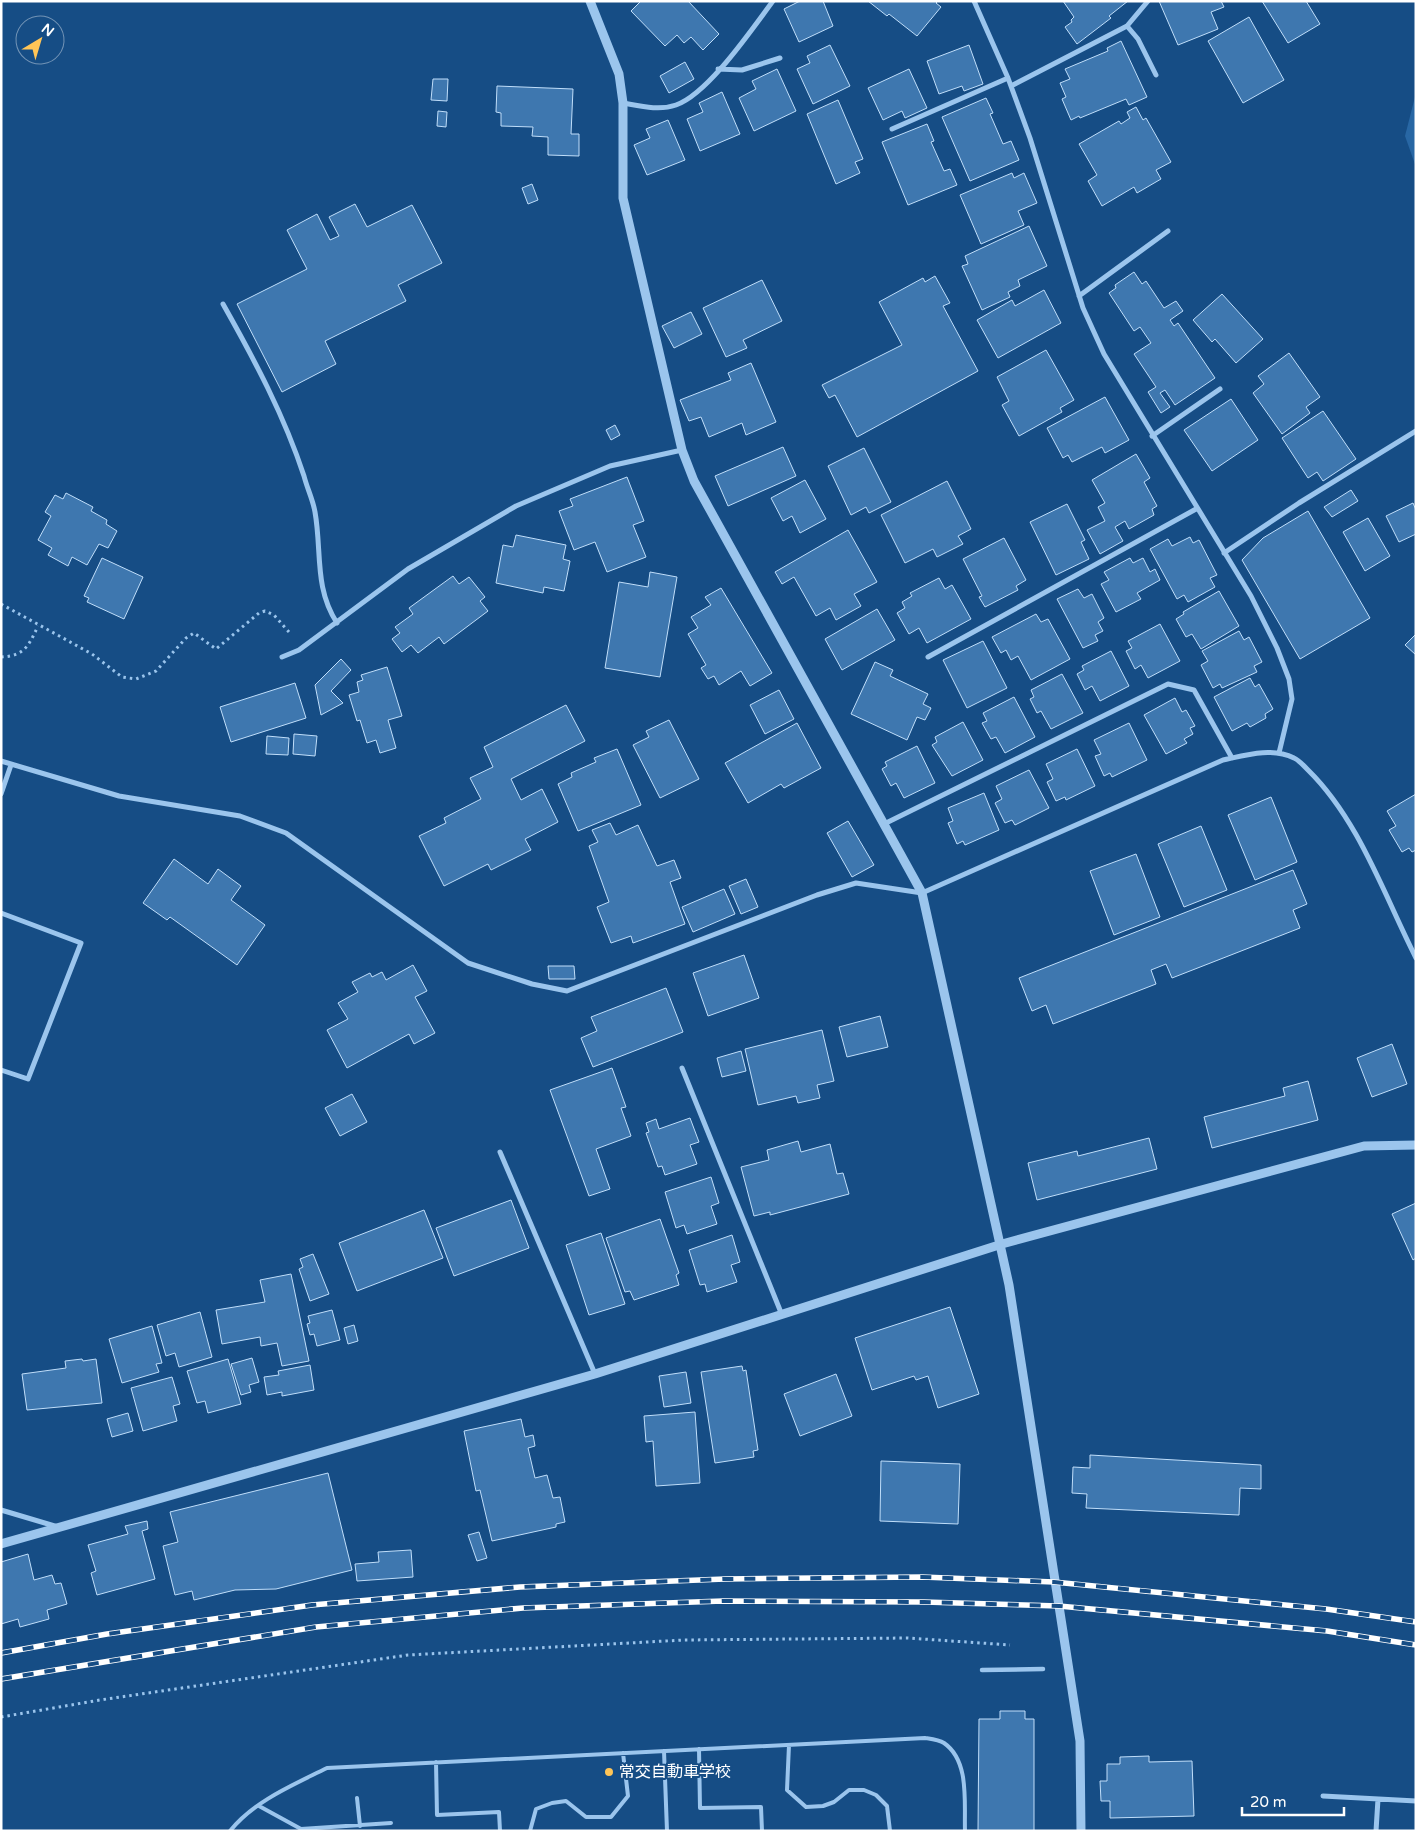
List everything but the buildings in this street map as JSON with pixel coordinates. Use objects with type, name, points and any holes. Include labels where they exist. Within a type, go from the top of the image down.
[{"type":"street","points":[[590,1],[619,74],[623,103],[623,198],[682,450],[694,481],[922,893],[1002,1244],[1079,1732],[1081,1831]]},
{"type":"street","points":[[623,103],[658,108],[676,105],[695,95],[773,1]]},
{"type":"street","points":[[974,1],[998,51],[1011,86],[1030,138],[1079,296],[1104,354],[1196,509],[1251,596],[1277,648],[1289,679],[1292,699],[1279,753]]},
{"type":"street","points":[[1011,86],[1127,26],[1148,1]]},
{"type":"street","points":[[1127,26],[1138,39],[1156,75]]},
{"type":"street","points":[[718,69],[742,70],[780,58]]},
{"type":"street","points":[[892,129],[1008,78]]},
{"type":"street","points":[[1079,296],[1168,231]]},
{"type":"street","points":[[223,304],[258,366],[296,453],[315,512],[322,593],[337,623]]},
{"type":"street","points":[[1152,436],[1220,389]]},
{"type":"street","points":[[1224,553],[1300,503],[1416,432]]},
{"type":"street","points":[[282,657],[300,650],[408,569],[516,506],[610,466],[682,450]]},
{"type":"street","points":[[928,657],[1196,509]]},
{"type":"street","points":[[884,824],[1168,684],[1194,690],[1232,758]]},
{"type":"street","points":[[1,761],[119,796],[240,816],[286,833],[468,963],[532,984],[567,991],[817,895],[856,883],[922,893],[1124,802],[1232,758],[1254,752],[1279,753],[1296,758],[1318,780],[1340,809],[1362,847],[1413,947],[1416,958]]},
{"type":"street","points":[[1,794],[11,764]]},
{"type":"street","points":[[1,913],[81,943],[28,1079],[1,1070]]},
{"type":"street","points":[[682,1068],[782,1315]]},
{"type":"street","points":[[1,1544],[595,1374],[1002,1244],[1364,1146],[1416,1145]]},
{"type":"street","points":[[500,1152],[595,1374]]},
{"type":"street","points":[[1,1510],[58,1527]]},
{"type":"street","points":[[982,1670],[1043,1669]]},
{"type":"street","points":[[1323,1796],[1416,1801]]},
{"type":"street","points":[[1376,1831],[1378,1799]]},
{"type":"lane","points":[[230,1831],[239,1820],[275,1795],[327,1768],[925,1738],[942,1742],[952,1750],[962,1771],[965,1831]]},
{"type":"lane","points":[[789,1745],[787,1790],[806,1807],[823,1806],[834,1802],[849,1790],[864,1790],[876,1795],[887,1806],[890,1831]]},
{"type":"lane","points":[[699,1749],[700,1808],[762,1807],[762,1831]]},
{"type":"lane","points":[[664,1751],[668,1831]]},
{"type":"lane","points":[[530,1831],[536,1809],[552,1803],[566,1801],[586,1817],[611,1817],[628,1796],[623,1753]]},
{"type":"lane","points":[[436,1762],[437,1815],[499,1812],[500,1831]]},
{"type":"lane","points":[[357,1798],[360,1826]]},
{"type":"lane","points":[[259,1806],[301,1829],[391,1824]]},
{"type":"path","points":[[1,604],[92,654],[122,677],[136,679],[156,672],[186,638],[194,633],[216,649],[265,611],[274,615],[282,623],[300,650]]},
{"type":"path","points":[[1,656],[14,656],[28,646],[38,626]]},
{"type":"path","points":[[1,1717],[100,1700],[408,1655],[684,1640],[908,1638],[1010,1645]]},
{"type":"shaded area","points":[[1416,93],[1416,167],[1405,136]]},
{"type":"railway","points":[[1,1653],[107,1634],[312,1605],[520,1587],[725,1579],[922,1577],[1054,1582],[1326,1609],[1416,1622]]},
{"type":"railway","points":[[1,1679],[316,1627],[523,1608],[723,1601],[924,1602],[1059,1606],[1327,1631],[1416,1645]]},
{"type":"place","name":"常交自動車学校","points":[[609,1772]]}]
